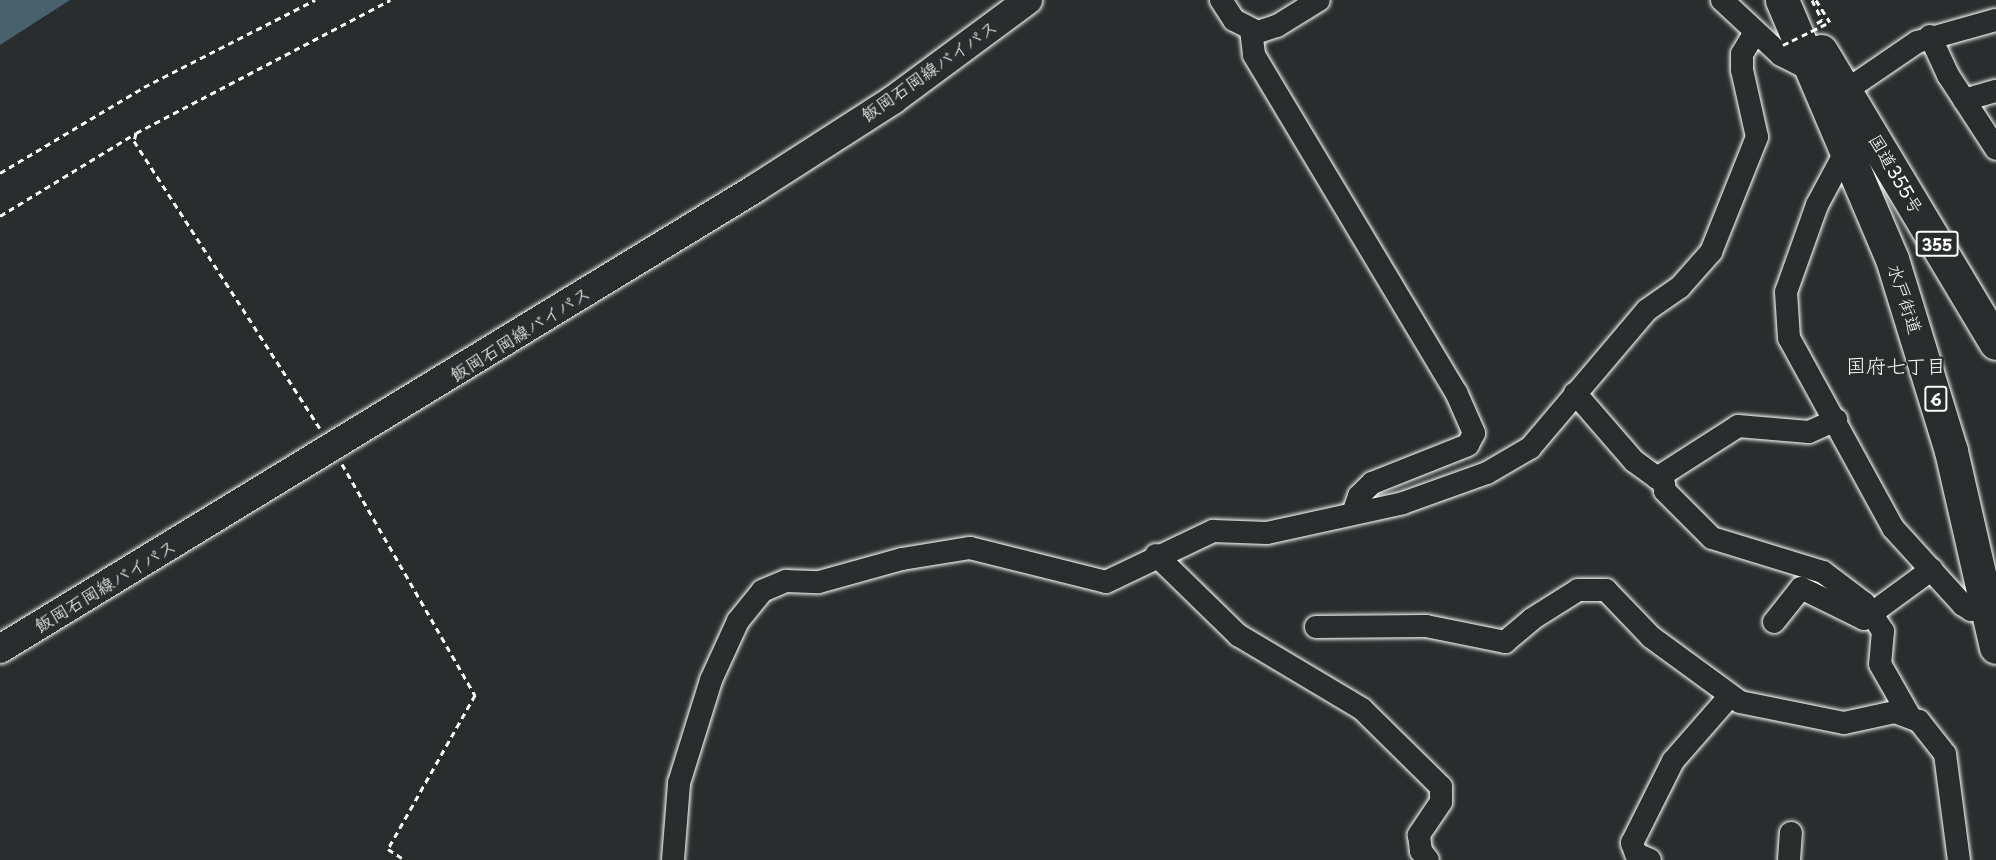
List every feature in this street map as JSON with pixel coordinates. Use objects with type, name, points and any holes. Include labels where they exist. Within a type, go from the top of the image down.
[{"type":"highway","name":"水戸街道","points":[[1799,3],[1822,65],[1843,106],[1848,147],[1892,259],[1928,373],[1988,570],[1988,610],[1996,647]]},
{"type":"highway","name":"国道355号","points":[[1843,106],[1996,343]]},
{"type":"main road","name":"飯岡石岡線バイパス","points":[[0,650],[333,449],[854,125],[1028,0]]},
{"type":"street","points":[[1221,0],[1234,20],[1251,30],[1277,26],[1319,0]]},
{"type":"street","points":[[1722,0],[1754,34],[1781,55],[1822,65]]},
{"type":"street","points":[[1843,106],[1930,36],[1996,20]]},
{"type":"street","points":[[1251,30],[1254,55],[1455,392],[1474,433],[1468,445],[1372,483],[1359,496],[1353,513]]},
{"type":"street","points":[[673,860],[679,783],[711,680],[738,621],[762,591],[786,581],[819,582],[903,559],[970,548],[1106,582],[1156,555],[1212,531],[1268,533],[1450,489],[1502,465],[1530,448],[1647,310],[1680,287],[1711,252],[1757,137],[1742,70],[1742,54],[1754,34]]},
{"type":"street","points":[[1930,36],[1964,100],[1993,139]]},
{"type":"street","points":[[1964,100],[1996,90]]},
{"type":"street","points":[[1848,147],[1817,205],[1786,292],[1784,314],[1789,338],[1836,420],[1893,528],[1963,605],[1971,610],[1988,610]]},
{"type":"street","points":[[1575,393],[1634,462],[1663,478]]},
{"type":"street","points":[[1663,478],[1738,426],[1809,432],[1836,420]]},
{"type":"street","points":[[1663,478],[1665,491],[1712,538],[1823,572],[1843,584],[1873,615],[1883,635],[1878,658],[1909,715],[1945,754],[1959,860]]},
{"type":"street","points":[[1156,555],[1238,635],[1362,709],[1441,787],[1441,802],[1419,835],[1421,851],[1428,860]]},
{"type":"street","points":[[1774,622],[1801,588],[1864,619],[1873,615],[1932,569]]},
{"type":"street","points":[[1316,627],[1426,626],[1505,642],[1578,590],[1598,588],[1613,594],[1641,628],[1729,697],[1779,713],[1844,723],[1888,713],[1909,715]]},
{"type":"street","points":[[1650,860],[1636,854],[1632,843],[1673,761],[1729,697]]},
{"type":"street","points":[[1789,860],[1791,833]]},
{"type":"path","points":[[0,173],[144,87],[315,0]]},
{"type":"path","points":[[0,216],[136,133],[390,0]]},
{"type":"path","points":[[1783,45],[1830,22],[1799,3]]},
{"type":"path","points":[[1799,3],[1822,20],[1817,23]]},
{"type":"path","points":[[136,133],[134,141],[333,449],[475,695],[388,849],[405,860]]},
{"type":"water","points":[[0,0],[70,0],[0,45]]},
{"type":"district","name":"国府七丁目","points":[[1896,365]]}]
